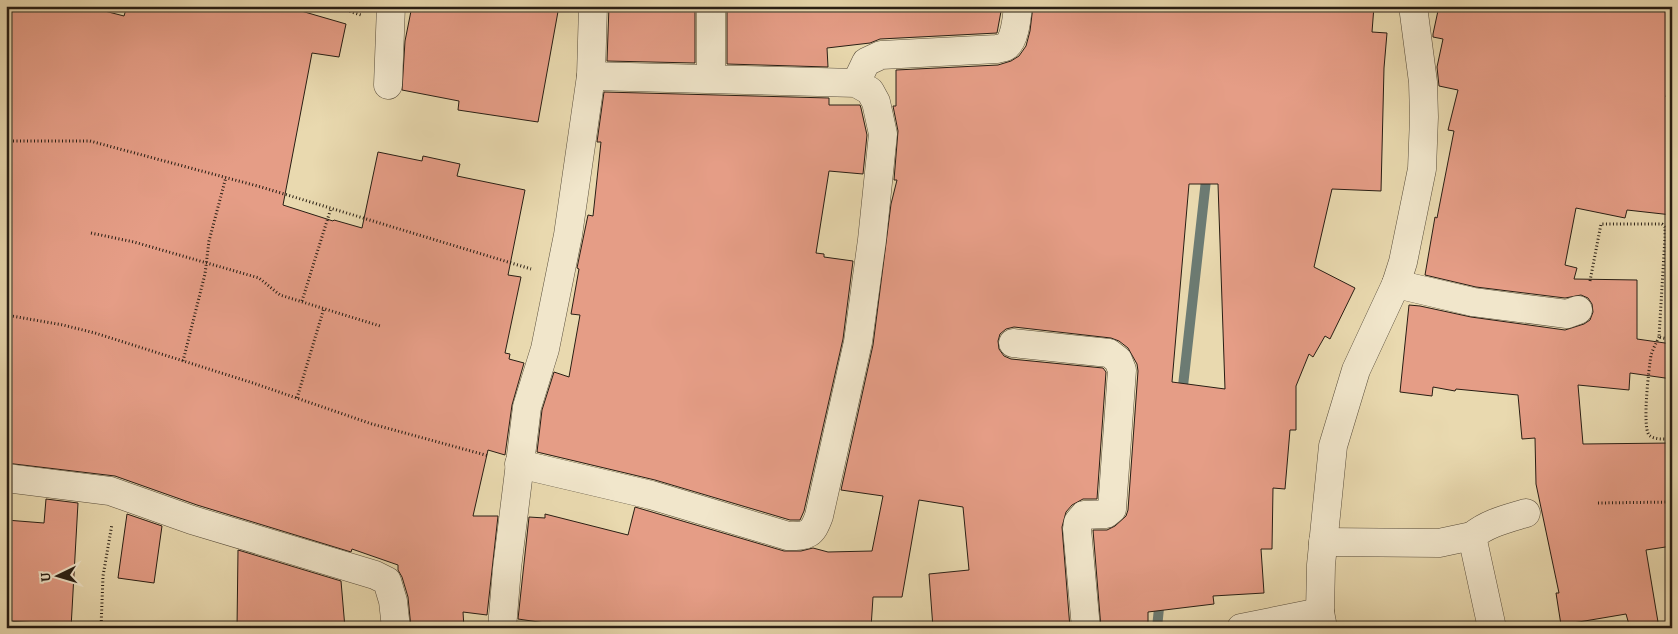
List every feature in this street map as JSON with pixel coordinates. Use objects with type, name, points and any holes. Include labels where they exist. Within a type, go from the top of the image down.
[{"type":"street","points":[[388,84],[391,6]]},
{"type":"street","points":[[502,628],[507,568],[527,407],[545,348],[560,278],[591,76],[593,6]]},
{"type":"street","points":[[710,78],[711,6]]},
{"type":"street","points":[[856,83],[866,62],[881,55],[997,49],[1006,46],[1010,42],[1014,31],[1018,6]]},
{"type":"street","points":[[1241,628],[1321,620],[1322,542],[1333,446],[1356,370],[1396,284],[1403,262],[1420,179],[1423,152],[1423,82],[1412,6]]},
{"type":"street","points":[[519,464],[651,495],[788,536],[804,536],[814,530],[819,516],[858,342],[884,134],[876,102],[870,91],[856,83],[591,76]]},
{"type":"street","points":[[1396,284],[1473,302],[1567,314],[1578,310]]},
{"type":"street","points":[[1013,343],[1109,353],[1118,360],[1122,370],[1112,509],[1106,514],[1084,515],[1078,522],[1077,529],[1086,628]]},
{"type":"street","points":[[6,478],[117,494],[192,520],[376,574],[387,581],[393,600],[396,628]]},
{"type":"street","points":[[1322,542],[1439,543],[1472,536],[1483,527],[1494,522],[1526,513]]},
{"type":"street","points":[[1472,536],[1492,628]]},
{"type":"path","points":[[6,141],[90,141],[226,177],[560,278]]},
{"type":"path","points":[[183,361],[205,274],[208,241],[226,177]]},
{"type":"path","points":[[302,301],[331,208]]},
{"type":"path","points":[[1578,310],[1587,298],[1600,224],[1662,224],[1665,228],[1665,237],[1659,337],[1652,354],[1645,414],[1646,429],[1649,435],[1653,438],[1672,439]]},
{"type":"path","points":[[90,233],[134,242],[259,278],[280,294],[380,326]]},
{"type":"path","points":[[297,398],[324,308]]},
{"type":"path","points":[[6,315],[95,333],[372,424],[519,464]]},
{"type":"path","points":[[1659,337],[1672,340]]},
{"type":"path","points":[[101,628],[103,576],[117,494]]},
{"type":"path","points":[[1598,503],[1672,502]]},
{"type":"building","points":[[6,6],[85,6],[124,16],[127,6],[284,6],[346,24],[339,57],[312,53],[283,205],[362,228],[378,152],[422,161],[423,156],[460,164],[457,176],[525,190],[508,275],[521,277],[505,353],[510,354],[509,359],[524,363],[512,405],[505,455],[488,450],[473,516],[498,516],[487,615],[463,612],[464,628],[411,628],[408,597],[398,565],[352,549],[351,552],[197,505],[115,476],[6,463]]},
{"type":"building","points":[[412,6],[559,6],[538,122],[458,110],[459,101],[402,90],[405,41]]},
{"type":"building","points":[[609,6],[695,6],[695,63],[607,61]]},
{"type":"building","points":[[727,6],[826,6],[826,11],[871,6],[1002,6],[997,33],[880,39],[870,43],[827,48],[828,67],[727,64]]},
{"type":"building","points":[[1033,6],[1374,6],[1372,32],[1387,33],[1384,68],[1381,191],[1332,189],[1314,267],[1355,288],[1330,339],[1325,336],[1313,357],[1309,354],[1296,386],[1296,430],[1290,430],[1285,489],[1273,488],[1272,549],[1261,549],[1264,593],[1213,596],[1214,604],[1148,612],[1148,623],[1101,628],[1093,530],[1107,530],[1115,526],[1126,516],[1128,510],[1137,364],[1128,348],[1111,338],[1014,327],[1006,329],[1000,334],[998,341],[999,349],[1004,356],[1011,359],[1103,368],[1106,372],[1097,499],[1083,499],[1072,505],[1066,512],[1062,527],[1070,628],[933,628],[929,574],[969,570],[963,507],[919,500],[902,597],[873,597],[871,628],[559,628],[559,625],[518,619],[529,517],[545,518],[545,514],[628,535],[635,507],[784,551],[801,551],[813,548],[828,552],[872,551],[883,496],[841,490],[873,345],[891,204],[897,180],[894,180],[898,131],[893,106],[896,106],[896,70],[998,65],[1019,56],[1026,46]],"holes":[[[1189,184],[1218,184],[1225,389],[1172,382]]]},
{"type":"building","points":[[1439,6],[1672,6],[1672,63],[1666,97],[1672,98],[1672,215],[1627,210],[1625,218],[1576,208],[1565,265],[1577,268],[1574,279],[1637,280],[1637,339],[1672,344],[1672,379],[1630,373],[1629,390],[1578,385],[1583,444],[1672,443],[1672,546],[1646,550],[1659,628],[1630,628],[1626,614],[1561,625],[1556,593],[1559,593],[1536,484],[1535,438],[1522,439],[1518,395],[1456,389],[1455,391],[1433,387],[1432,396],[1400,392],[1409,305],[1471,317],[1565,330],[1584,324],[1590,320],[1593,312],[1592,304],[1588,298],[1581,295],[1565,298],[1476,287],[1425,275],[1435,217],[1437,218],[1454,131],[1448,130],[1458,90],[1439,86],[1437,67],[1443,39],[1433,37],[1433,34]]},
{"type":"building","points":[[604,92],[829,98],[829,105],[860,105],[867,135],[863,174],[829,171],[816,253],[824,254],[824,257],[853,261],[843,339],[804,511],[800,520],[790,520],[655,480],[537,452],[542,410],[554,372],[569,377],[580,315],[571,314],[579,269],[577,268],[588,215],[593,216],[601,142],[597,142]]},
{"type":"building","points":[[46,499],[78,503],[71,628],[40,628],[40,623],[6,621],[6,520],[44,523]]},
{"type":"building","points":[[127,514],[162,526],[154,583],[118,578]]},
{"type":"building","points":[[238,550],[341,581],[345,628],[237,628]]},
{"type":"waterway","points":[[1182,395],[1207,171]]},
{"type":"waterway","points":[[1157,628],[1160,598]]}]
